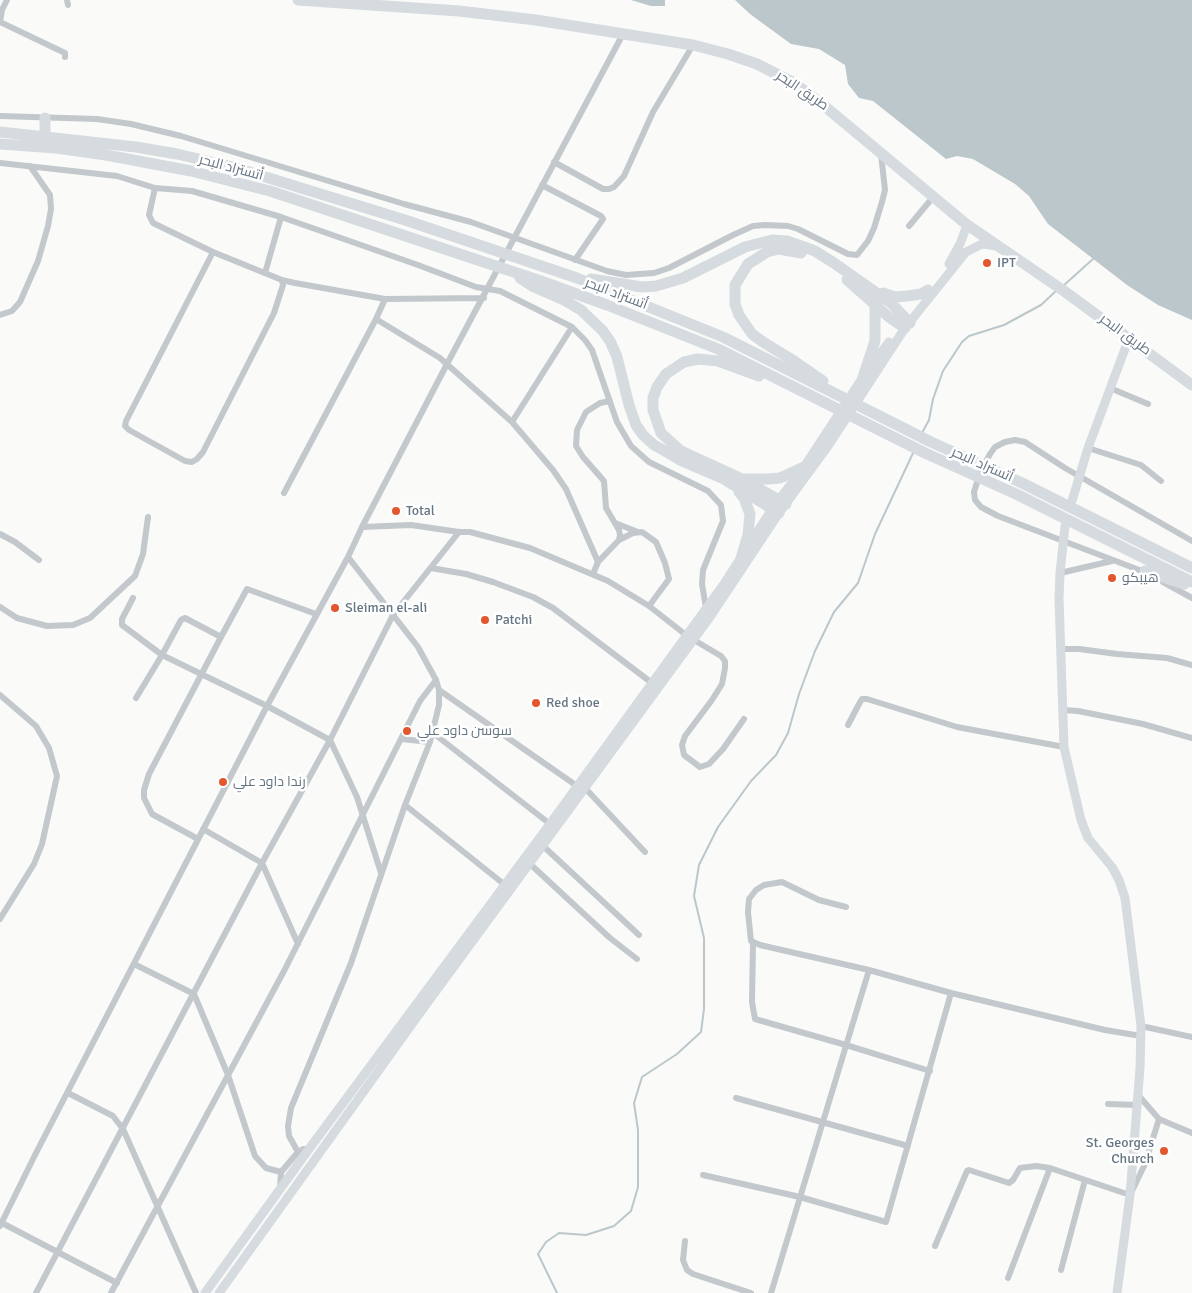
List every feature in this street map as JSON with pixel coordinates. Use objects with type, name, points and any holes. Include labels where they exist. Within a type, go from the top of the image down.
[{"type":"highway","name":"طريق البحر","points":[[298,0],[459,11],[536,20],[693,45],[757,64],[796,84],[828,108],[966,224],[1064,291],[1192,385]]},
{"type":"highway","points":[[45,118],[45,136]]},
{"type":"highway","name":"أتستراد البحر","points":[[0,132],[136,147],[233,167],[405,220],[576,278],[723,337],[931,442],[1022,483],[1192,568]]},
{"type":"highway","name":"أتستراد البحر","points":[[0,144],[106,154],[228,180],[303,201],[549,284],[718,348],[925,452],[1016,494],[1192,582]]},
{"type":"highway","points":[[576,278],[595,279],[642,287],[656,286],[683,278],[745,247],[772,240],[800,245],[815,251],[891,303],[905,324]]},
{"type":"highway","points":[[836,394],[822,380],[763,342],[745,326],[735,304],[735,285],[748,264],[766,252],[779,249],[791,250],[811,258],[844,278],[875,306],[905,324]]},
{"type":"highway","points":[[511,271],[534,287],[564,300],[581,310],[602,330],[610,341],[617,357],[628,405],[636,425],[643,435],[665,451],[718,476],[738,483],[780,478],[804,467]]},
{"type":"highway","points":[[875,291],[895,297],[921,294],[928,290]]},
{"type":"highway","points":[[863,377],[874,340],[875,306]]},
{"type":"highway","points":[[779,379],[760,376],[718,361],[698,359],[684,362],[666,374],[657,387],[654,398],[654,410],[661,433],[681,451],[779,507]]},
{"type":"highway","points":[[738,483],[750,514],[748,535],[741,558]]},
{"type":"highway","points":[[1145,571],[1192,586]]},
{"type":"main road","points":[[219,1293],[542,845],[652,683],[689,637],[706,608],[741,558],[828,446],[905,324],[928,290],[955,256],[964,236],[966,224]]},
{"type":"main road","points":[[205,1293],[505,884],[550,824],[581,787],[689,637],[779,507],[863,377],[966,252],[982,244],[997,246]]},
{"type":"main road","points":[[1072,501],[1088,448],[1129,338]]},
{"type":"main road","points":[[1065,526],[1059,600],[1064,747],[1081,820],[1088,838],[1112,867],[1125,898],[1141,1026],[1138,1100],[1130,1195],[1117,1293]]},
{"type":"street","points":[[7,0],[2,10],[0,22],[65,53],[65,57]]},
{"type":"street","points":[[436,680],[420,701],[298,944],[115,1289],[58,1253],[1,1224],[267,706],[348,557],[447,364],[489,289],[513,240],[623,34]]},
{"type":"street","points":[[554,162],[603,189],[609,189],[614,186],[624,176],[653,112],[693,45]]},
{"type":"street","points":[[0,116],[81,117],[114,121],[181,136],[404,204],[471,222],[513,240],[607,271],[626,275],[654,273],[669,268],[753,226],[765,224],[798,229],[848,254],[857,255],[868,241],[882,202],[884,190],[881,153]]},
{"type":"street","points":[[0,164],[117,176],[155,188],[192,191],[281,217],[468,284],[506,293],[572,327],[592,350],[617,422],[624,436],[640,454],[656,465],[708,491],[721,505],[723,521],[704,570],[702,584],[706,608]]},
{"type":"street","points":[[0,315],[12,311],[20,302],[38,261],[48,226],[51,209],[50,194],[30,166]]},
{"type":"street","points":[[542,185],[601,216],[603,219],[575,260]]},
{"type":"street","points":[[155,188],[150,208],[150,220],[158,226],[213,252],[282,280],[295,284],[385,299],[484,298]]},
{"type":"street","points":[[909,226],[934,196]]},
{"type":"street","points":[[265,273],[281,217]]},
{"type":"street","points":[[213,252],[126,421],[126,426],[129,430],[185,461],[192,462],[203,452],[274,313],[283,285],[282,280]]},
{"type":"street","points":[[284,493],[385,299]]},
{"type":"street","points":[[376,319],[432,352],[512,422],[553,470],[566,489],[598,562]]},
{"type":"street","points":[[512,422],[572,327]]},
{"type":"street","points":[[1110,388],[1148,404]]},
{"type":"street","points":[[610,401],[600,403],[586,412],[577,430],[576,446],[604,481],[606,508],[620,535],[619,540]]},
{"type":"street","points":[[1192,541],[1080,477],[1025,442],[1015,440],[995,447],[981,470],[974,492],[975,500],[986,510],[1113,561],[1145,571],[1192,598]]},
{"type":"street","points":[[1088,448],[1141,465],[1161,481]]},
{"type":"street","points":[[0,607],[17,618],[47,626],[73,625],[90,618],[135,576],[143,554],[148,517]]},
{"type":"street","points":[[615,523],[646,534],[660,548],[668,579],[649,606]]},
{"type":"street","points":[[362,527],[410,525],[470,532],[514,542],[593,574],[626,591],[689,637],[720,656],[725,660],[722,684],[685,736],[682,745],[684,756],[700,767],[710,764],[723,750],[744,719]]},
{"type":"street","points":[[36,1293],[262,862],[330,740],[393,615],[459,532]]},
{"type":"street","points":[[593,574],[598,562],[619,540],[638,532]]},
{"type":"street","points":[[0,534],[15,542],[38,560]]},
{"type":"street","points":[[298,1152],[289,1136],[289,1117],[350,963],[405,805],[430,742],[440,705],[436,680],[418,647],[348,557]]},
{"type":"street","points":[[1060,573],[1113,561]]},
{"type":"street","points":[[432,568],[466,574],[533,597],[553,608],[652,683]]},
{"type":"street","points":[[198,839],[152,814],[144,798],[144,790],[149,774],[221,636],[247,589],[316,614]]},
{"type":"street","points":[[133,598],[122,619],[122,625],[162,655],[267,706],[330,740],[363,813],[381,873]]},
{"type":"street","points":[[136,698],[181,620],[185,618],[221,636]]},
{"type":"street","points":[[1062,649],[1167,658],[1192,664]]},
{"type":"street","points":[[439,690],[581,787],[645,852]]},
{"type":"street","points":[[0,695],[36,726],[49,748],[57,776],[42,844],[34,864],[0,919]]},
{"type":"street","points":[[848,725],[858,704],[862,699],[868,699],[957,727],[1064,747]]},
{"type":"street","points":[[1063,710],[1078,711],[1143,724],[1192,738]]},
{"type":"street","points":[[433,733],[550,824]]},
{"type":"street","points":[[401,739],[430,742]]},
{"type":"street","points":[[405,805],[505,884]]},
{"type":"street","points":[[203,829],[262,862],[298,944]]},
{"type":"street","points":[[542,845],[639,935]]},
{"type":"street","points":[[529,863],[610,938],[637,959]]},
{"type":"street","points":[[846,906],[819,900],[782,882],[756,890],[749,899],[748,912],[750,937],[753,943],[752,1002],[755,1019],[846,1044],[930,1071]]},
{"type":"street","points":[[753,943],[869,970],[951,993],[1105,1030],[1141,1036]]},
{"type":"street","points":[[134,964],[194,994],[228,1075],[255,1156],[266,1168],[281,1172]]},
{"type":"street","points":[[771,1293],[869,970]]},
{"type":"street","points":[[703,1175],[800,1197],[886,1222],[951,993]]},
{"type":"street","points":[[1141,1026],[1192,1037]]},
{"type":"street","points":[[68,1093],[113,1116],[123,1129],[196,1293]]},
{"type":"street","points":[[736,1098],[908,1146]]},
{"type":"street","points":[[1108,1104],[1138,1100],[1159,1119],[1192,1133]]},
{"type":"street","points":[[935,1246],[969,1170],[1009,1183],[1020,1168],[1036,1166],[1050,1168],[1130,1195],[1145,1164],[1159,1119]]},
{"type":"street","points":[[280,1189],[281,1172],[298,1152],[303,1149],[309,1149]]},
{"type":"street","points":[[1008,1278],[1050,1168]]},
{"type":"street","points":[[1061,1270],[1085,1180]]},
{"type":"street","points":[[685,1241],[683,1260],[687,1270],[693,1274],[751,1293]]},
{"type":"shaded area","points":[[631,0],[665,0],[665,6],[651,6]]},
{"type":"shaded area","points":[[735,0],[1192,0],[1192,320],[1158,305],[1127,285],[1048,224],[1029,196],[1015,184],[973,159],[957,156],[946,159],[873,101],[859,98],[848,84],[845,65],[819,49],[791,44],[750,14]]},
{"type":"waterway","points":[[1063,286],[1093,259]]},
{"type":"waterway","points":[[922,433],[929,420],[933,399],[943,371],[962,342],[969,336],[1004,325],[1041,305],[1057,290]]},
{"type":"waterway","points":[[557,1293],[538,1254],[546,1242],[559,1233],[586,1235],[614,1226],[631,1211],[638,1187],[638,1130],[634,1103],[642,1077],[677,1054],[701,1032],[704,1009],[704,938],[694,896],[699,865],[718,827],[751,781],[776,755],[788,733],[799,694],[815,651],[834,612],[858,583],[875,534],[914,451]]},
{"type":"place","name":"IPT","points":[[987,263]]},
{"type":"place","name":"Total","points":[[396,511]]},
{"type":"place","name":"هيبكو","points":[[1112,578]]},
{"type":"place","name":"Sleiman el-ali","points":[[335,608]]},
{"type":"place","name":"Patchi","points":[[485,620]]},
{"type":"place","name":"Red shoe","points":[[536,703]]},
{"type":"place","name":"سوسن داود علي","points":[[407,731]]},
{"type":"place","name":"رندا داود علي","points":[[223,782]]},
{"type":"place","name":"St. Georges Church","points":[[1164,1151]]}]
